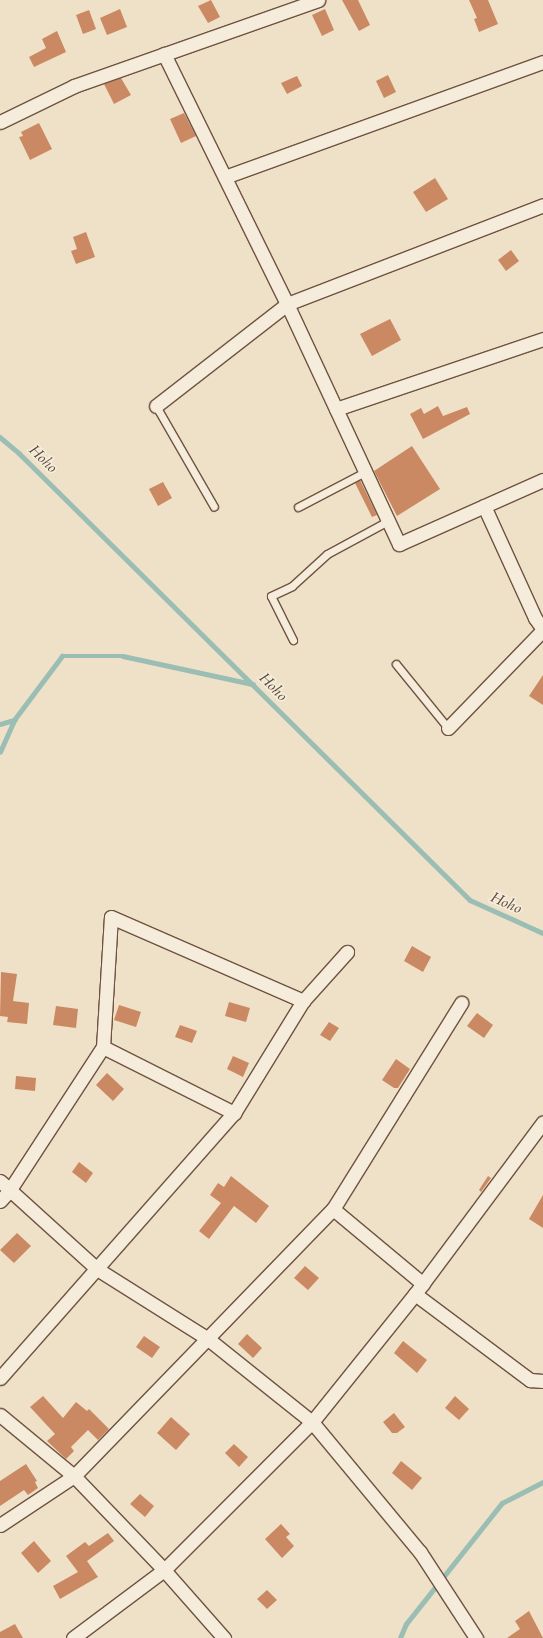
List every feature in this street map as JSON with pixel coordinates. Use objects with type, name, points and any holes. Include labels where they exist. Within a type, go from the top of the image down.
[{"type":"street","points":[[0,122],[74,86],[318,0]]},
{"type":"street","points":[[164,54],[287,304],[399,544],[543,480]]},
{"type":"street","points":[[225,177],[543,62]]},
{"type":"street","points":[[156,406],[287,304],[543,205]]},
{"type":"street","points":[[336,409],[543,339]]},
{"type":"street","points":[[448,728],[543,630],[535,618],[484,506]]},
{"type":"street","points":[[0,1202],[9,1191],[104,1047],[110,917],[303,1001]]},
{"type":"street","points":[[0,1378],[234,1113],[303,1001],[347,952]]},
{"type":"street","points":[[0,1525],[74,1476],[333,1208],[461,1003]]},
{"type":"street","points":[[104,1047],[234,1113]]},
{"type":"street","points":[[73,1638],[164,1570],[312,1422],[419,1289],[543,1122]]},
{"type":"street","points":[[0,1181],[9,1191],[97,1268],[208,1339],[312,1422],[420,1552],[476,1638]]},
{"type":"street","points":[[333,1208],[419,1289],[530,1380],[543,1381]]},
{"type":"street","points":[[0,1415],[74,1476],[164,1570],[224,1638]]},
{"type":"lane","points":[[156,406],[214,507]]},
{"type":"lane","points":[[298,507],[365,472]]},
{"type":"lane","points":[[293,640],[271,596],[292,586],[327,554],[388,521]]},
{"type":"lane","points":[[396,664],[448,728]]},
{"type":"building","points":[[211,0],[220,17],[208,23],[198,6]]},
{"type":"building","points":[[342,0],[358,0],[370,25],[359,31]]},
{"type":"building","points":[[469,0],[488,0],[498,24],[479,32],[474,19],[477,18]]},
{"type":"building","points":[[120,9],[127,27],[107,35],[100,18]]},
{"type":"building","points":[[325,9],[334,30],[322,36],[312,15]]},
{"type":"building","points":[[89,10],[96,29],[83,34],[76,15]]},
{"type":"building","points":[[57,31],[66,52],[34,67],[29,57],[46,48],[42,39]]},
{"type":"building","points":[[388,75],[396,92],[384,98],[376,81]]},
{"type":"building","points":[[297,76],[302,86],[287,94],[281,83]]},
{"type":"building","points":[[121,78],[131,95],[114,104],[104,84]]},
{"type":"building","points":[[184,113],[196,136],[181,143],[170,119]]},
{"type":"building","points":[[39,123],[52,149],[30,160],[19,137],[23,136],[21,132]]},
{"type":"building","points":[[435,178],[448,199],[426,212],[413,192]]},
{"type":"building","points":[[86,232],[95,257],[76,264],[71,251],[77,249],[73,237]]},
{"type":"building","points":[[511,250],[519,261],[506,271],[498,260]]},
{"type":"building","points":[[390,319],[401,340],[372,356],[360,334]]},
{"type":"building","points":[[438,406],[443,416],[467,407],[470,414],[423,439],[410,414],[421,408],[424,414]]},
{"type":"building","points":[[412,446],[440,489],[397,516],[374,471]]},
{"type":"building","points":[[360,480],[377,515],[372,517],[355,483]]},
{"type":"building","points":[[163,482],[172,498],[158,506],[149,489]]},
{"type":"building","points":[[543,675],[543,705],[529,696]]},
{"type":"building","points":[[412,946],[431,957],[423,972],[404,961]]},
{"type":"building","points":[[1,972],[17,974],[13,1001],[29,1003],[27,1024],[7,1022],[8,1017],[0,1016]]},
{"type":"building","points":[[229,1002],[250,1008],[246,1022],[225,1016]]},
{"type":"building","points":[[119,1005],[141,1012],[136,1027],[114,1020]]},
{"type":"building","points":[[56,1006],[78,1009],[76,1028],[53,1025]]},
{"type":"building","points":[[477,1013],[493,1025],[484,1038],[467,1026]]},
{"type":"building","points":[[329,1022],[339,1028],[330,1041],[320,1035]]},
{"type":"building","points":[[180,1025],[197,1031],[192,1043],[175,1037]]},
{"type":"building","points":[[233,1056],[249,1063],[243,1077],[227,1069]]},
{"type":"building","points":[[396,1059],[410,1069],[398,1088],[394,1088],[382,1080]]},
{"type":"building","points":[[107,1073],[124,1089],[113,1101],[96,1085]]},
{"type":"building","points":[[16,1076],[36,1078],[35,1091],[15,1089]]},
{"type":"building","points":[[79,1162],[93,1173],[86,1183],[72,1172]]},
{"type":"building","points":[[231,1176],[269,1206],[256,1223],[234,1206],[209,1239],[199,1231],[221,1203],[210,1195],[218,1183],[224,1187]]},
{"type":"building","points":[[488,1176],[491,1178],[481,1192],[479,1190]]},
{"type":"building","points":[[543,1195],[543,1228],[529,1219]]},
{"type":"building","points":[[17,1233],[31,1246],[14,1263],[0,1250]]},
{"type":"building","points":[[305,1266],[319,1278],[308,1290],[294,1278]]},
{"type":"building","points":[[247,1334],[262,1348],[253,1358],[238,1344]]},
{"type":"building","points":[[144,1336],[160,1347],[152,1358],[136,1347]]},
{"type":"building","points":[[403,1341],[427,1360],[417,1373],[394,1353]]},
{"type":"building","points":[[43,1396],[63,1418],[76,1402],[87,1411],[89,1409],[109,1429],[98,1440],[88,1430],[71,1447],[74,1451],[66,1459],[47,1441],[55,1434],[30,1407]]},
{"type":"building","points":[[455,1396],[469,1409],[459,1420],[445,1408]]},
{"type":"building","points":[[394,1413],[405,1427],[397,1433],[392,1433],[383,1422]]},
{"type":"building","points":[[171,1417],[190,1434],[176,1450],[157,1433]]},
{"type":"building","points":[[234,1444],[248,1457],[239,1467],[225,1453]]},
{"type":"building","points":[[401,1461],[422,1478],[412,1490],[392,1473]]},
{"type":"building","points":[[26,1464],[37,1481],[35,1482],[38,1488],[28,1495],[24,1490],[0,1506],[0,1481]]},
{"type":"building","points":[[140,1494],[154,1506],[145,1517],[130,1504]]},
{"type":"building","points":[[281,1524],[290,1534],[286,1537],[294,1546],[282,1558],[265,1539]]},
{"type":"building","points":[[108,1533],[114,1541],[87,1561],[98,1577],[60,1599],[53,1586],[78,1572],[66,1556],[85,1542],[89,1546]]},
{"type":"building","points":[[34,1541],[51,1561],[38,1573],[21,1553]]},
{"type":"building","points":[[267,1590],[277,1600],[267,1609],[257,1599]]},
{"type":"building","points":[[529,1611],[543,1638],[507,1638],[520,1629],[515,1621]]},
{"type":"building","points":[[15,1624],[23,1638],[0,1638],[0,1632]]},
{"type":"waterway","name":"Hoho","points":[[0,437],[19,453],[470,900],[543,933]]},
{"type":"waterway","points":[[0,752],[14,720],[62,656],[123,656],[253,684]]},
{"type":"waterway","points":[[0,724],[14,720]]},
{"type":"waterway","points":[[400,1638],[406,1624],[502,1503],[543,1482]]}]
